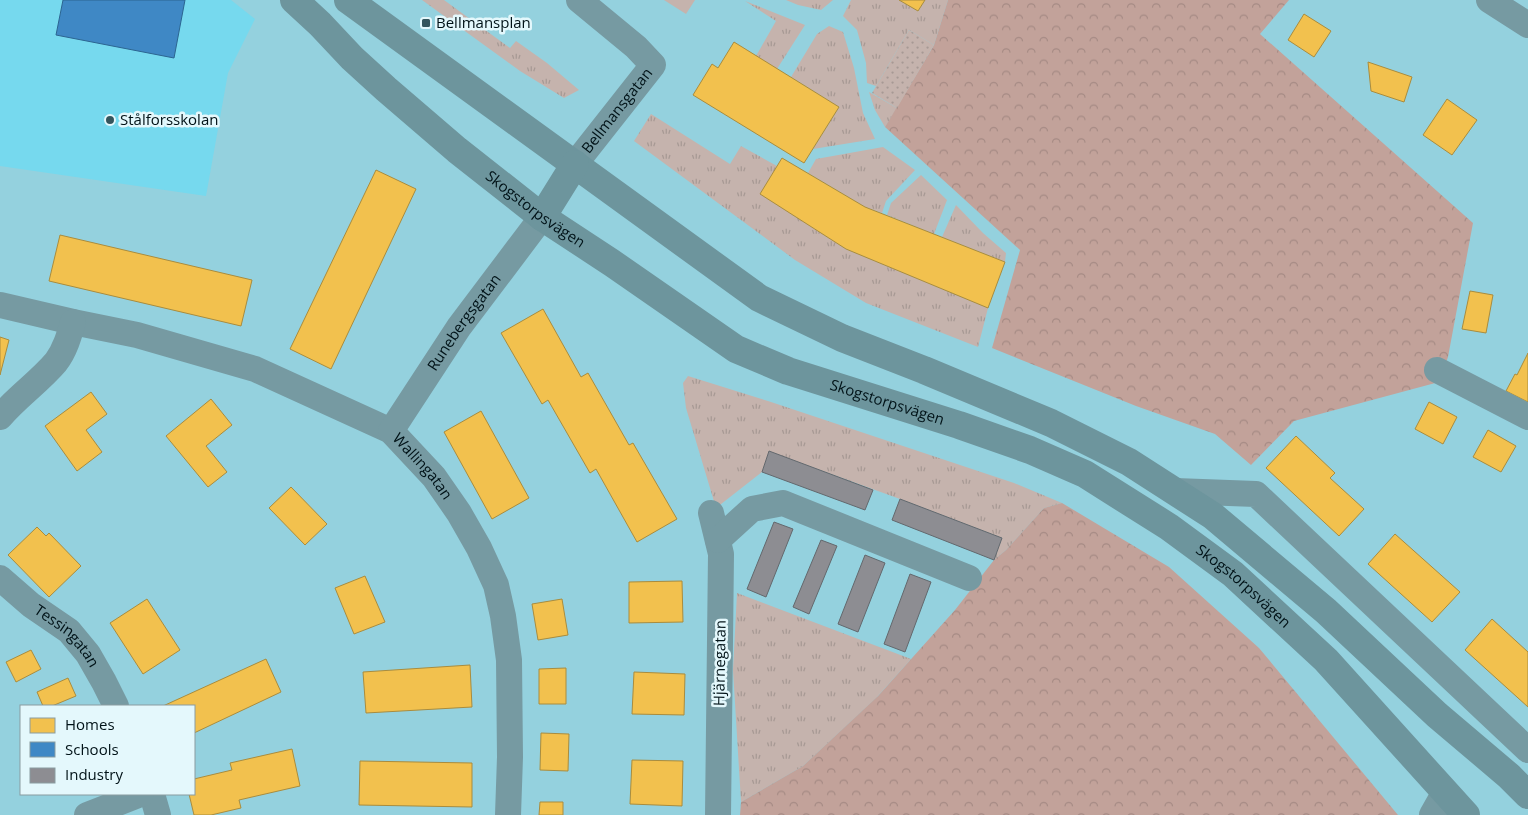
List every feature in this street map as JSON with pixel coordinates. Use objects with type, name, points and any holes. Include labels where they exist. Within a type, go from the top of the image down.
[{"type":"main road","name":"Skogstorpsvägen","points":[[294,0],[352,58],[457,150],[542,217],[736,349],[788,371],[959,425],[1030,450],[1084,474],[1129,500],[1169,527],[1232,574],[1326,660],[1445,807],[1466,815]]},
{"type":"main road","points":[[348,0],[759,298],[842,338],[1051,423],[1129,462],[1213,516],[1326,611],[1437,716],[1509,776],[1528,795]]},
{"type":"main road","points":[[542,217],[575,164]]},
{"type":"street","name":"Bellmansgatan","points":[[575,164],[653,65],[636,47],[579,0]]},
{"type":"street","points":[[1489,0],[1528,25]]},
{"type":"street","name":"Runebergsgatan","points":[[391,431],[458,328],[542,217]]},
{"type":"street","name":"Wallingatan","points":[[0,305],[137,335],[255,369],[391,431],[434,477],[479,548],[496,585],[504,616],[509,660],[510,758],[508,815]]},
{"type":"street","points":[[0,418],[12,403],[56,361],[66,345],[73,322]]},
{"type":"street","points":[[1437,370],[1528,417]]},
{"type":"street","points":[[1175,492],[1256,494],[1528,750]]},
{"type":"street","points":[[718,540],[752,509],[783,503],[969,578]]},
{"type":"street","name":"Hjärnegatan","points":[[711,513],[721,554],[718,815]]},
{"type":"street","name":"Tessingatan","points":[[0,578],[31,605],[69,631],[88,654],[116,705]]},
{"type":"street","points":[[87,815],[138,795]]},
{"type":"street","points":[[152,795],[158,815]]},
{"type":"shaded area","name":"Stålforsskolan","points":[[0,0],[231,0],[255,19],[228,73],[206,196],[0,166]]},
{"type":"green space","points":[[422,0],[444,0],[510,48],[516,41],[547,63],[579,90],[564,98],[520,71]]},
{"type":"green space","points":[[664,0],[695,0],[686,14]]},
{"type":"green space","points":[[786,0],[833,0],[821,10],[798,5]]},
{"type":"green space","points":[[851,0],[899,0],[918,11],[925,0],[948,0],[934,45],[909,30],[876,86],[867,83],[866,63],[857,30],[843,16]]},
{"type":"green space","points":[[948,0],[1289,0],[1260,34],[1473,223],[1448,357],[1439,382],[1294,421],[1251,465],[1215,434],[1136,406],[992,348],[1020,250],[885,127],[934,45]]},
{"type":"green space","points":[[745,1],[805,25],[777,69],[756,56],[776,21]]},
{"type":"green space","points":[[829,26],[843,32],[854,68],[863,113],[875,139],[813,149],[839,107],[791,77],[817,34]]},
{"type":"green space","points":[[909,30],[934,45],[897,108],[872,93]]},
{"type":"green space","points":[[869,92],[897,108],[885,127],[875,110]]},
{"type":"green space","points":[[651,114],[730,164],[741,146],[777,166],[761,194],[846,249],[988,308],[978,347],[866,303],[795,260],[634,141]]},
{"type":"green space","points":[[883,147],[915,170],[886,201],[882,213],[865,207],[808,173],[816,159]]},
{"type":"green space","points":[[921,175],[947,200],[934,234],[887,215],[891,203]]},
{"type":"green space","points":[[956,205],[983,233],[1006,253],[1005,262],[942,237]]},
{"type":"green space","points":[[688,376],[1014,483],[1062,503],[1044,508],[1006,550],[994,560],[1002,538],[770,452],[762,472],[716,508],[686,408],[683,383]]},
{"type":"green space","points":[[1062,503],[1169,567],[1259,648],[1398,815],[740,815],[741,802],[803,766],[878,696],[955,610],[994,560],[1006,550],[1044,508]]},
{"type":"green space","points":[[737,593],[911,659],[876,698],[803,766],[741,802],[733,670]]},
{"type":"building: Homes","points":[[899,0],[925,0],[918,11]]},
{"type":"building: Homes","points":[[1304,14],[1331,31],[1314,57],[1288,40]]},
{"type":"building: Homes","points":[[734,42],[839,107],[804,163],[693,95],[712,64],[718,68]]},
{"type":"building: Homes","points":[[1368,62],[1412,77],[1404,102],[1371,91]]},
{"type":"building: Homes","points":[[1447,99],[1477,120],[1452,155],[1423,135]]},
{"type":"building: Homes","points":[[782,158],[865,207],[1005,262],[988,308],[846,249],[760,194]]},
{"type":"building: Homes","points":[[376,170],[416,189],[331,369],[290,349]]},
{"type":"building: Homes","points":[[60,235],[252,280],[241,326],[49,281]]},
{"type":"building: Homes","points":[[1470,291],[1493,295],[1486,333],[1462,329]]},
{"type":"building: Homes","points":[[543,309],[581,377],[588,373],[629,445],[633,443],[677,519],[637,542],[596,469],[590,473],[548,400],[542,404],[501,333]]},
{"type":"building: Homes","points":[[0,337],[9,340],[0,375]]},
{"type":"building: Homes","points":[[1528,353],[1528,402],[1506,391],[1515,374],[1517,375]]},
{"type":"building: Homes","points":[[91,392],[107,414],[86,430],[102,452],[77,471],[45,426]]},
{"type":"building: Homes","points":[[211,399],[232,425],[206,446],[227,472],[208,487],[166,436]]},
{"type":"building: Homes","points":[[1429,402],[1457,417],[1443,444],[1415,429]]},
{"type":"building: Homes","points":[[481,411],[529,498],[492,519],[444,432]]},
{"type":"building: Homes","points":[[1488,430],[1516,446],[1501,472],[1473,457]]},
{"type":"building: Homes","points":[[1296,436],[1335,473],[1330,478],[1364,509],[1339,536],[1266,468]]},
{"type":"building: Homes","points":[[291,487],[327,524],[305,545],[269,508]]},
{"type":"building: Homes","points":[[37,527],[46,536],[49,533],[81,566],[49,597],[8,555]]},
{"type":"building: Homes","points":[[1395,534],[1460,592],[1432,622],[1368,564]]},
{"type":"building: Homes","points":[[365,576],[385,622],[354,634],[335,588]]},
{"type":"building: Homes","points":[[682,581],[683,622],[629,623],[629,582]]},
{"type":"building: Homes","points":[[147,599],[180,650],[143,674],[110,623]]},
{"type":"building: Homes","points":[[562,599],[568,635],[538,640],[532,604]]},
{"type":"building: Homes","points":[[1492,619],[1528,652],[1528,707],[1465,650]]},
{"type":"building: Homes","points":[[31,650],[41,669],[16,682],[6,662]]},
{"type":"building: Homes","points":[[266,659],[281,692],[195,733],[195,705],[165,705]]},
{"type":"building: Homes","points":[[470,665],[472,707],[366,713],[363,672]]},
{"type":"building: Homes","points":[[566,668],[566,704],[539,704],[539,669]]},
{"type":"building: Homes","points":[[634,672],[685,674],[684,715],[632,714]]},
{"type":"building: Homes","points":[[68,678],[76,696],[54,705],[43,705],[37,692]]},
{"type":"building: Homes","points":[[541,733],[569,734],[568,771],[540,770]]},
{"type":"building: Homes","points":[[292,749],[300,786],[239,800],[241,808],[211,815],[194,815],[189,795],[195,795],[195,779],[232,770],[230,763]]},
{"type":"building: Homes","points":[[632,760],[683,761],[682,806],[630,804]]},
{"type":"building: Homes","points":[[360,761],[472,763],[472,807],[359,805]]},
{"type":"building: Homes","points":[[540,802],[563,802],[563,815],[539,815]]},
{"type":"building: Schools","points":[[63,0],[185,0],[174,58],[56,35]]},
{"type":"building: Industry","points":[[769,451],[873,490],[865,510],[762,472]]},
{"type":"building: Industry","points":[[900,499],[1002,538],[994,560],[892,520]]},
{"type":"building: Industry","points":[[774,522],[793,529],[766,597],[747,589]]},
{"type":"building: Industry","points":[[821,540],[837,546],[809,614],[793,607]]},
{"type":"building: Industry","points":[[865,555],[885,563],[858,632],[838,624]]},
{"type":"building: Industry","points":[[910,574],[931,582],[905,652],[884,644]]},
{"type":"place","name":"Bellmansplan","points":[[426,23]]},
{"type":"place","name":"Stålforsskolan","points":[[110,120]]}]
